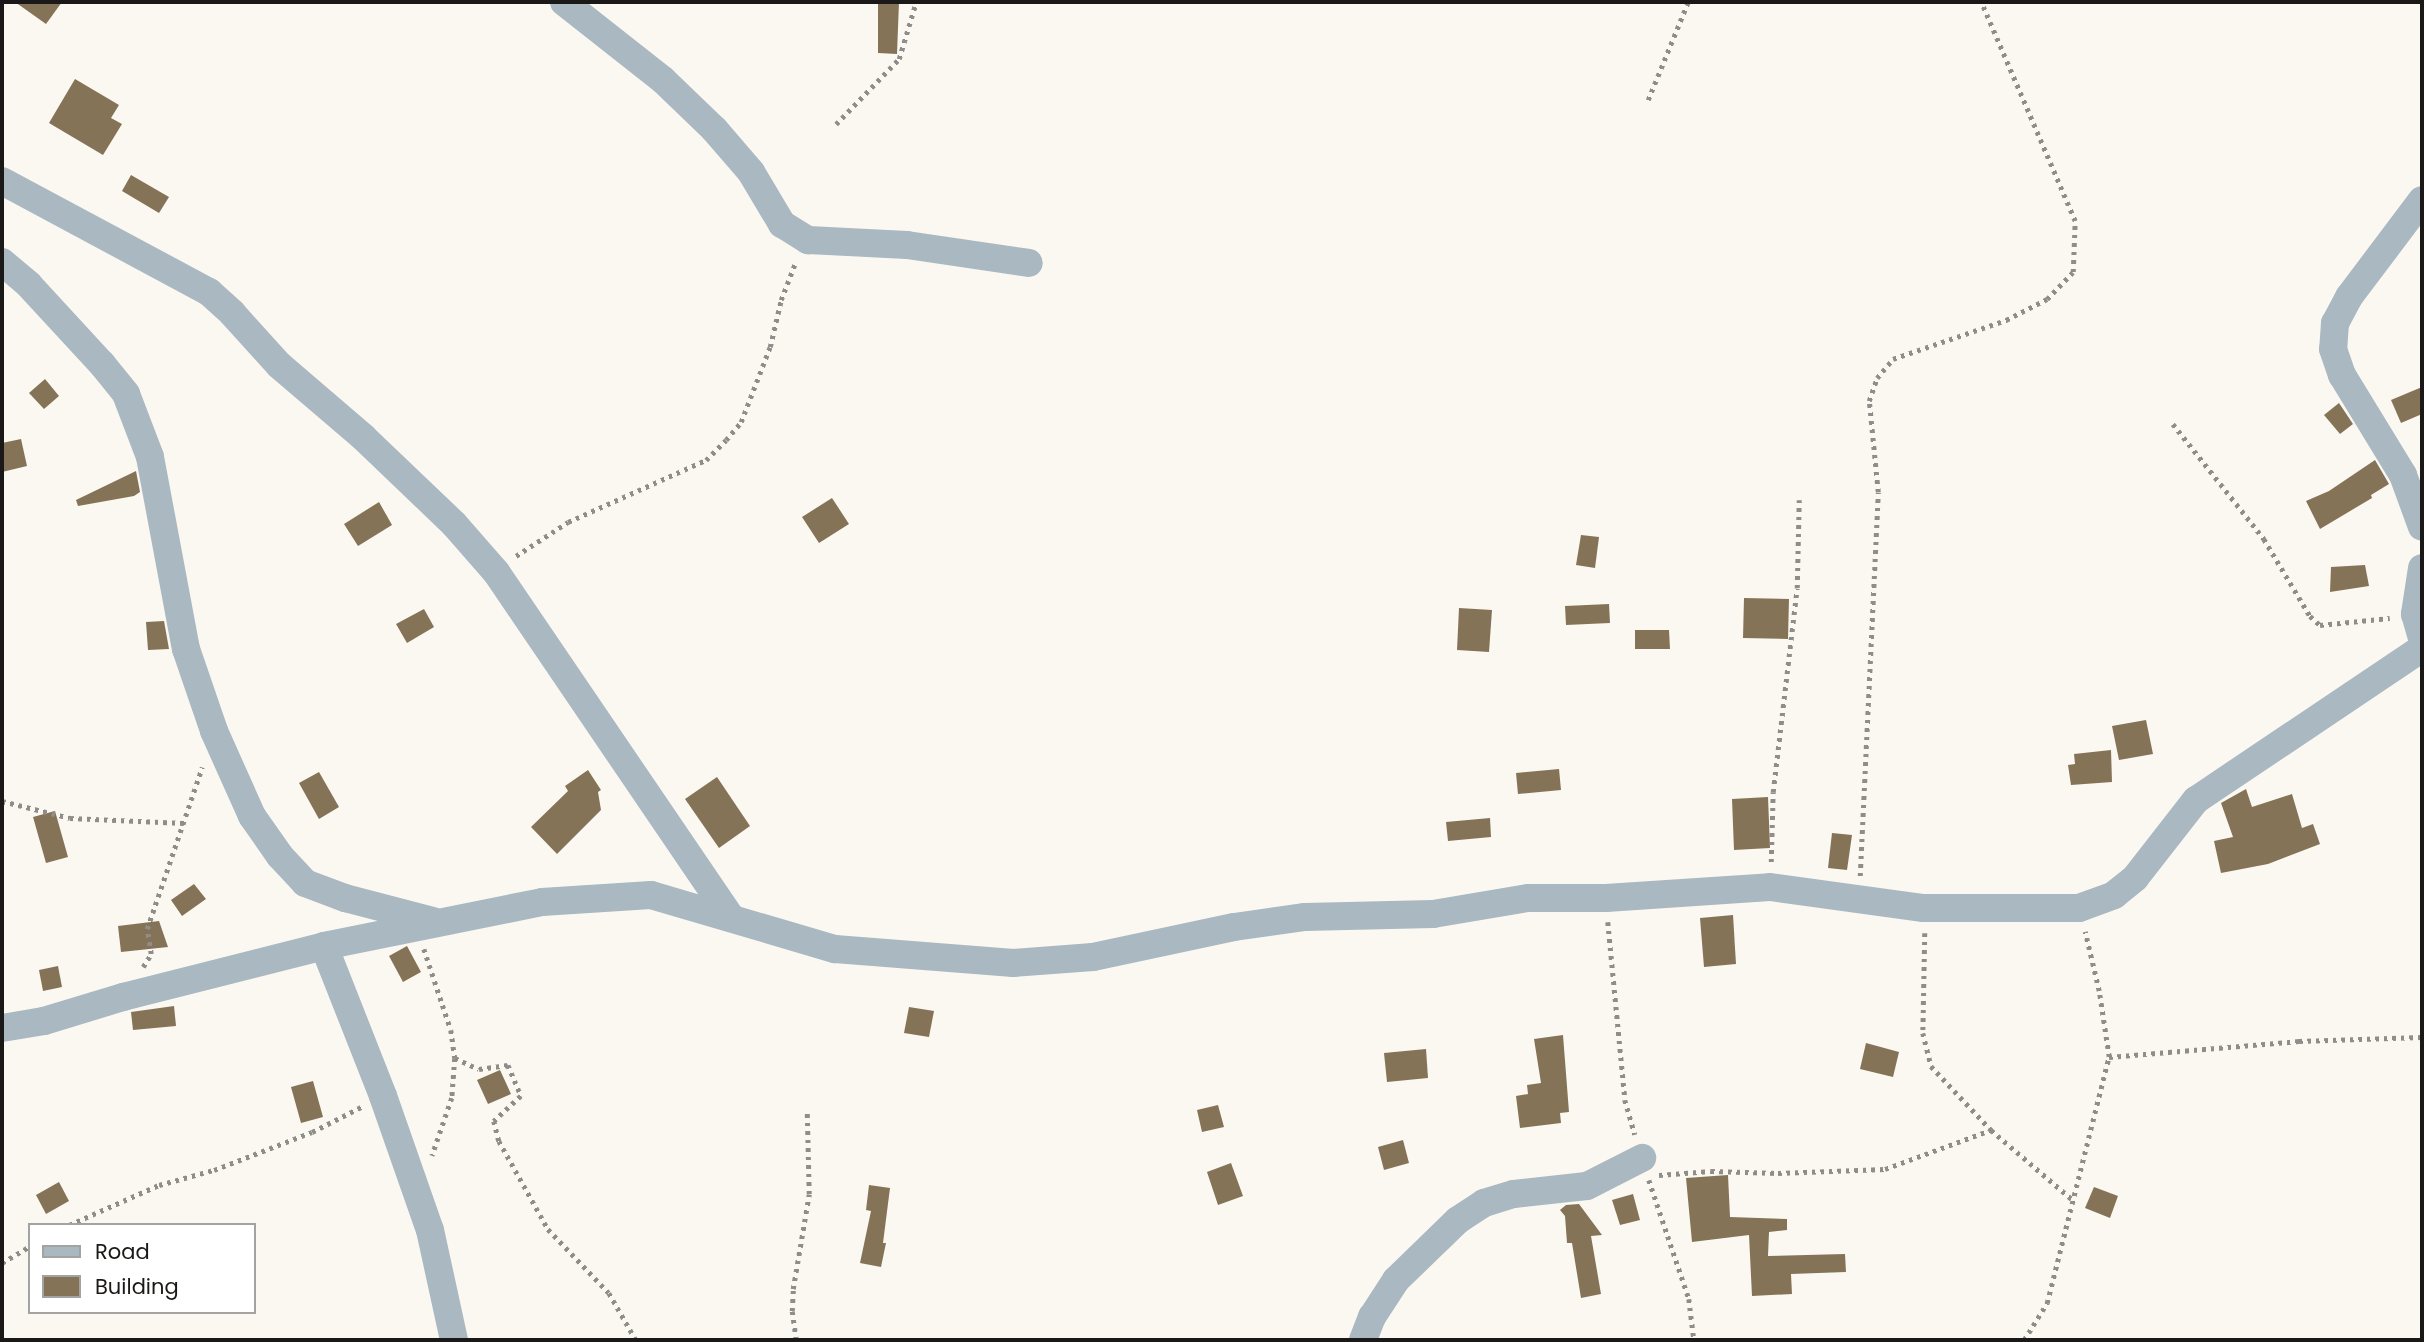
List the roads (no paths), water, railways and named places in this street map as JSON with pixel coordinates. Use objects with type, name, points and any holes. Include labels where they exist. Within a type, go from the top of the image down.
[{"type":"street","points":[[564,2],[663,80],[714,129],[751,172],[782,224],[808,240],[906,245],[1030,263]]},
{"type":"street","points":[[2,181],[209,292],[279,365],[363,437],[454,524],[496,572],[729,915]]},
{"type":"street","points":[[2422,200],[2349,297],[2335,323],[2333,349],[2342,375],[2403,475],[2422,527]]},
{"type":"street","points":[[2,262],[29,285],[102,364],[126,394],[136,416],[150,457],[186,649],[214,731],[252,816],[280,856],[305,883],[432,926]]},
{"type":"street","points":[[2419,627],[2422,568]]},
{"type":"street","points":[[2,1028],[44,1021],[123,997],[324,946],[542,902],[652,895],[729,915],[835,949],[1013,963],[1093,957],[1234,927],[1305,917],[1433,914],[1528,898],[1606,898],[1770,887],[1924,908],[2079,908],[2114,895],[2135,878],[2196,800],[2422,648]]},
{"type":"street","points":[[324,946],[383,1096],[429,1230],[450,1339]]},
{"type":"street","points":[[1363,1340],[1372,1317],[1396,1280],[1458,1220],[1484,1203],[1514,1194],[1587,1186],[1642,1158]]}]
